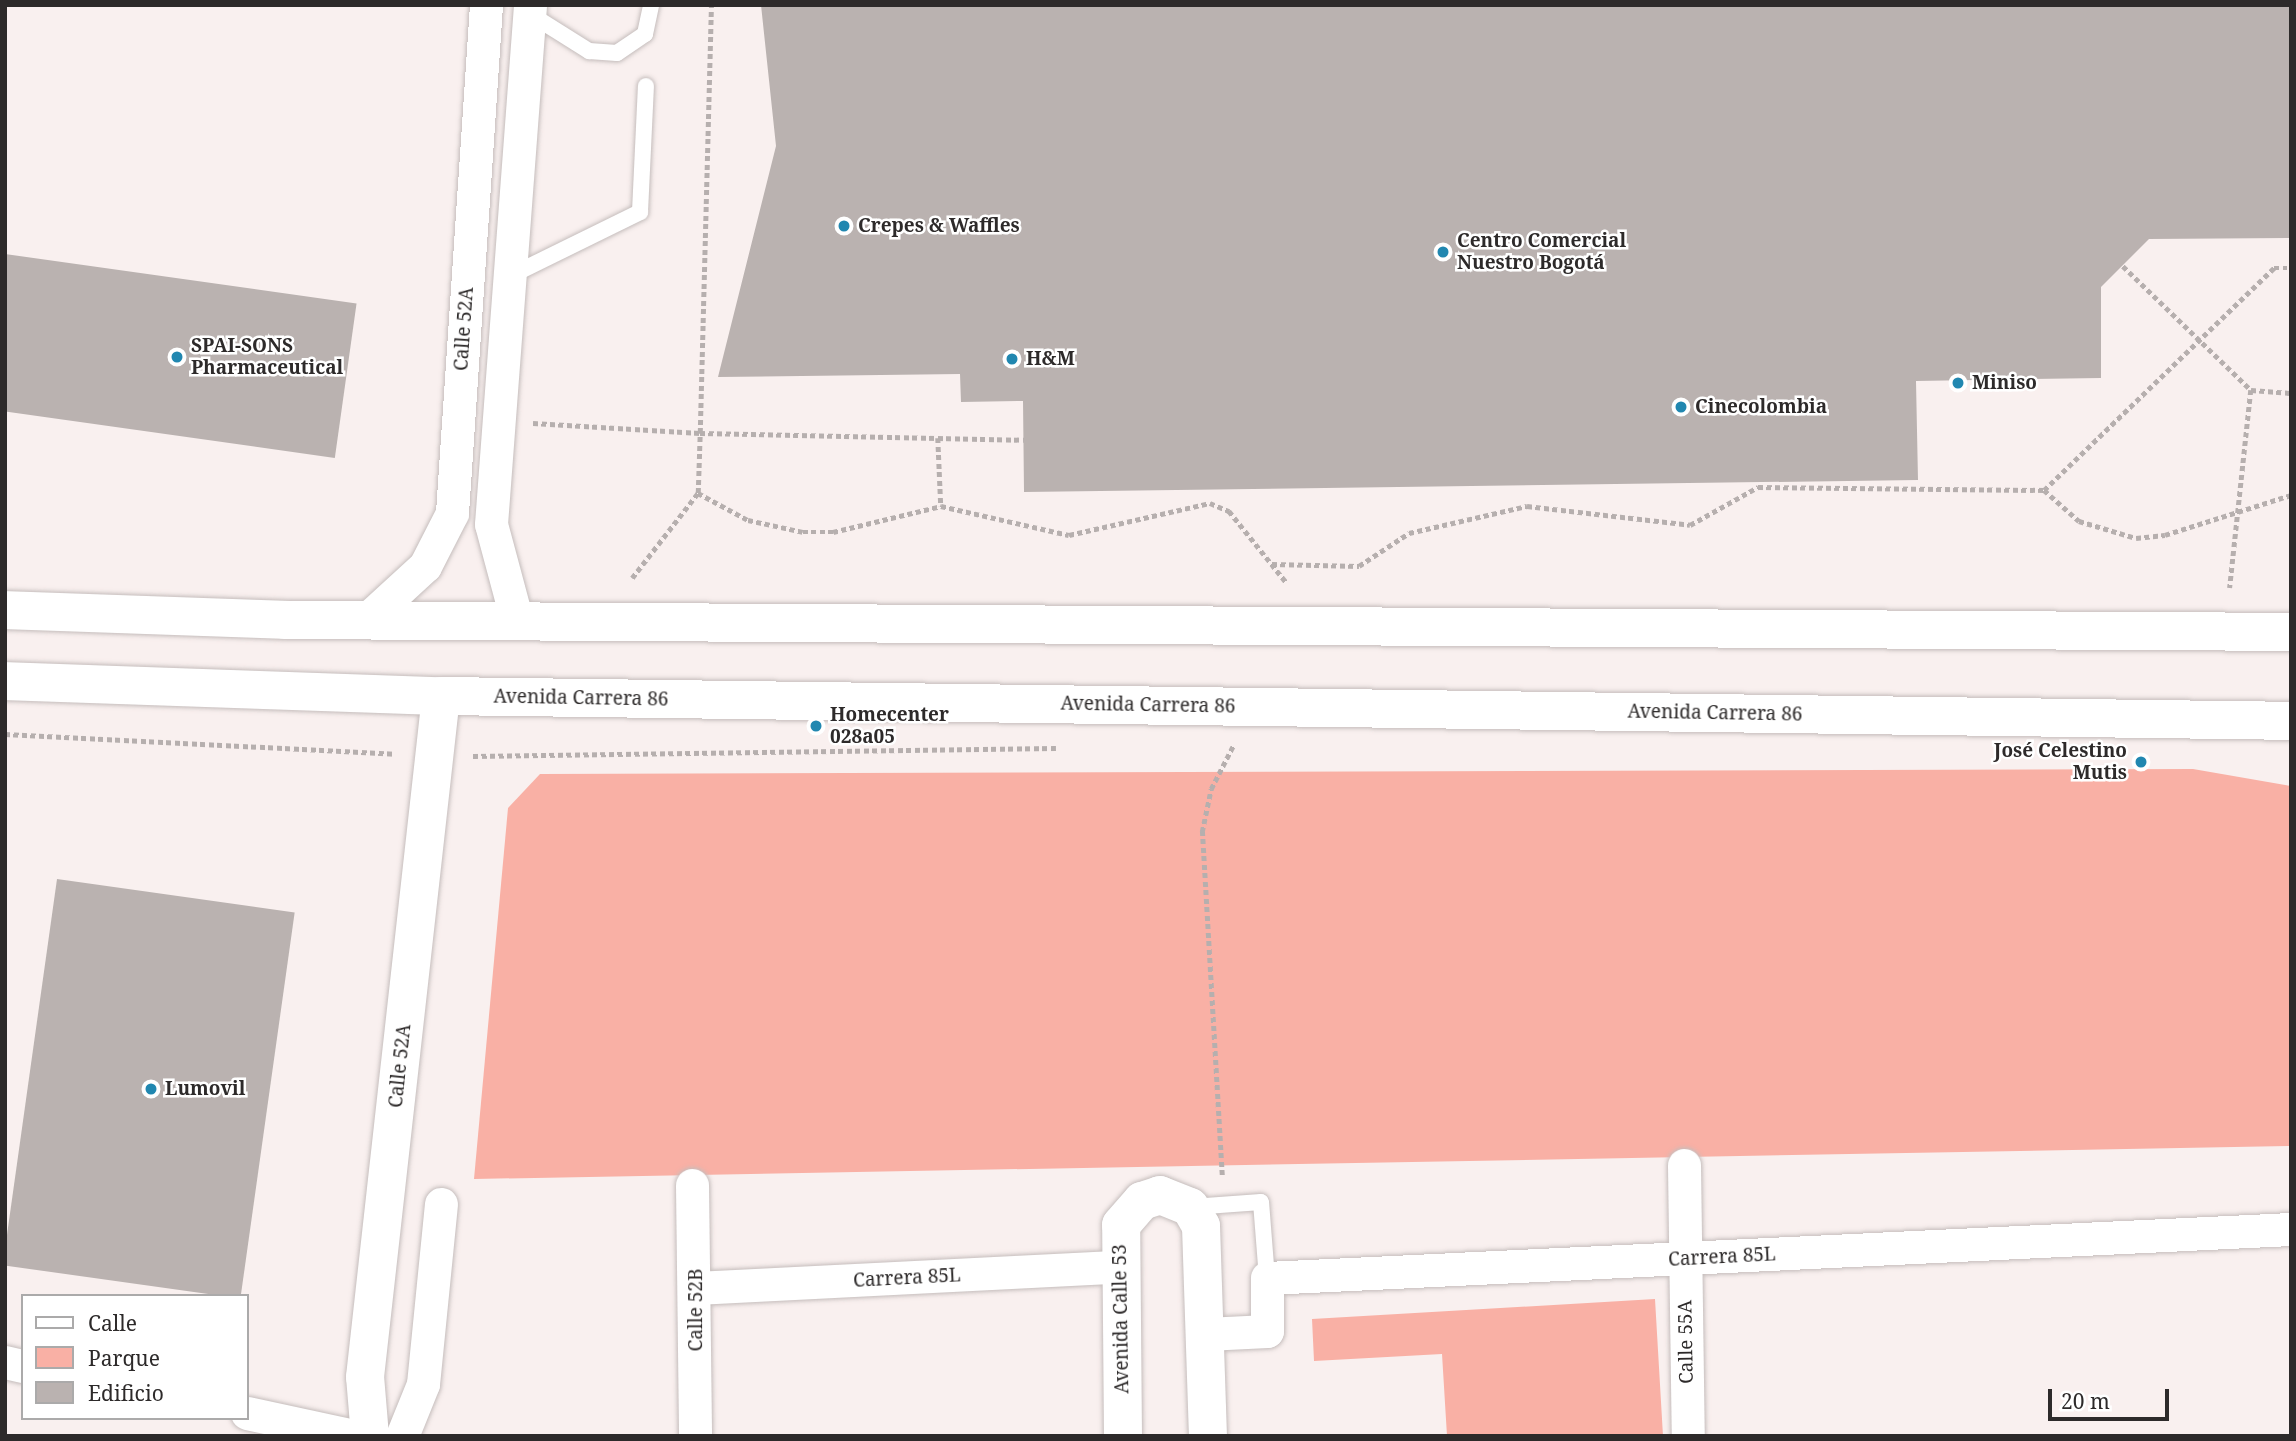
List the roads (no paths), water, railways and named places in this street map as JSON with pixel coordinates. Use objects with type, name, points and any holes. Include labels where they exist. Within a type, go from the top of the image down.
[{"type":"main road","points":[[5,610],[366,621],[2291,632]]},
{"type":"main road","name":"Avenida Carrera 86","points":[[5,681],[441,696],[2291,721]]},
{"type":"main road","name":"Calle 52A","points":[[370,1436],[365,1377],[441,696]]},
{"type":"main road","name":"Avenida Calle 53","points":[[1123,1436],[1117,1267],[1121,1225],[1142,1201],[1160,1195],[1207,1205]]},
{"type":"main road","points":[[1207,1205],[1203,1240],[1208,1436]]},
{"type":"street","name":"Calle 52A","points":[[366,621],[425,566],[452,513],[486,5]]},
{"type":"street","points":[[517,621],[491,524],[530,10]]},
{"type":"street","name":"Calle 55A","points":[[1684,1165],[1688,1436]]},
{"type":"street","name":"Calle 52B","points":[[692,1185],[696,1287],[695,1436]]},
{"type":"street","points":[[402,1436],[423,1384],[441,1204]]},
{"type":"street","name":"Carrera 85L","points":[[1266,1278],[2291,1229]]},
{"type":"street","name":"Carrera 85L","points":[[696,1287],[1117,1267]]},
{"type":"street","points":[[1206,1334],[1267,1331],[1266,1278]]},
{"type":"street","points":[[248,1413],[354,1436]]},
{"type":"lane","points":[[530,10],[589,51],[617,53],[646,34],[651,5]]},
{"type":"lane","points":[[510,276],[640,212],[646,86]]},
{"type":"lane","points":[[1207,1205],[1261,1202],[1266,1278]]},
{"type":"place","name":"Crepes & Waffles","points":[[844,226]]},
{"type":"place","name":"Centro Comercial Nuestro Bogotá","points":[[1443,252]]},
{"type":"place","name":"SPAI-SONS Pharmaceutical","points":[[177,357]]},
{"type":"place","name":"H&M","points":[[1012,359]]},
{"type":"place","name":"Miniso","points":[[1958,383]]},
{"type":"place","name":"Cinecolombia","points":[[1681,407]]},
{"type":"place","name":"Homecenter 028a05","points":[[816,726]]},
{"type":"place","name":"José Celestino Mutis","points":[[2141,762]]},
{"type":"place","name":"Lumovil","points":[[151,1089]]}]
